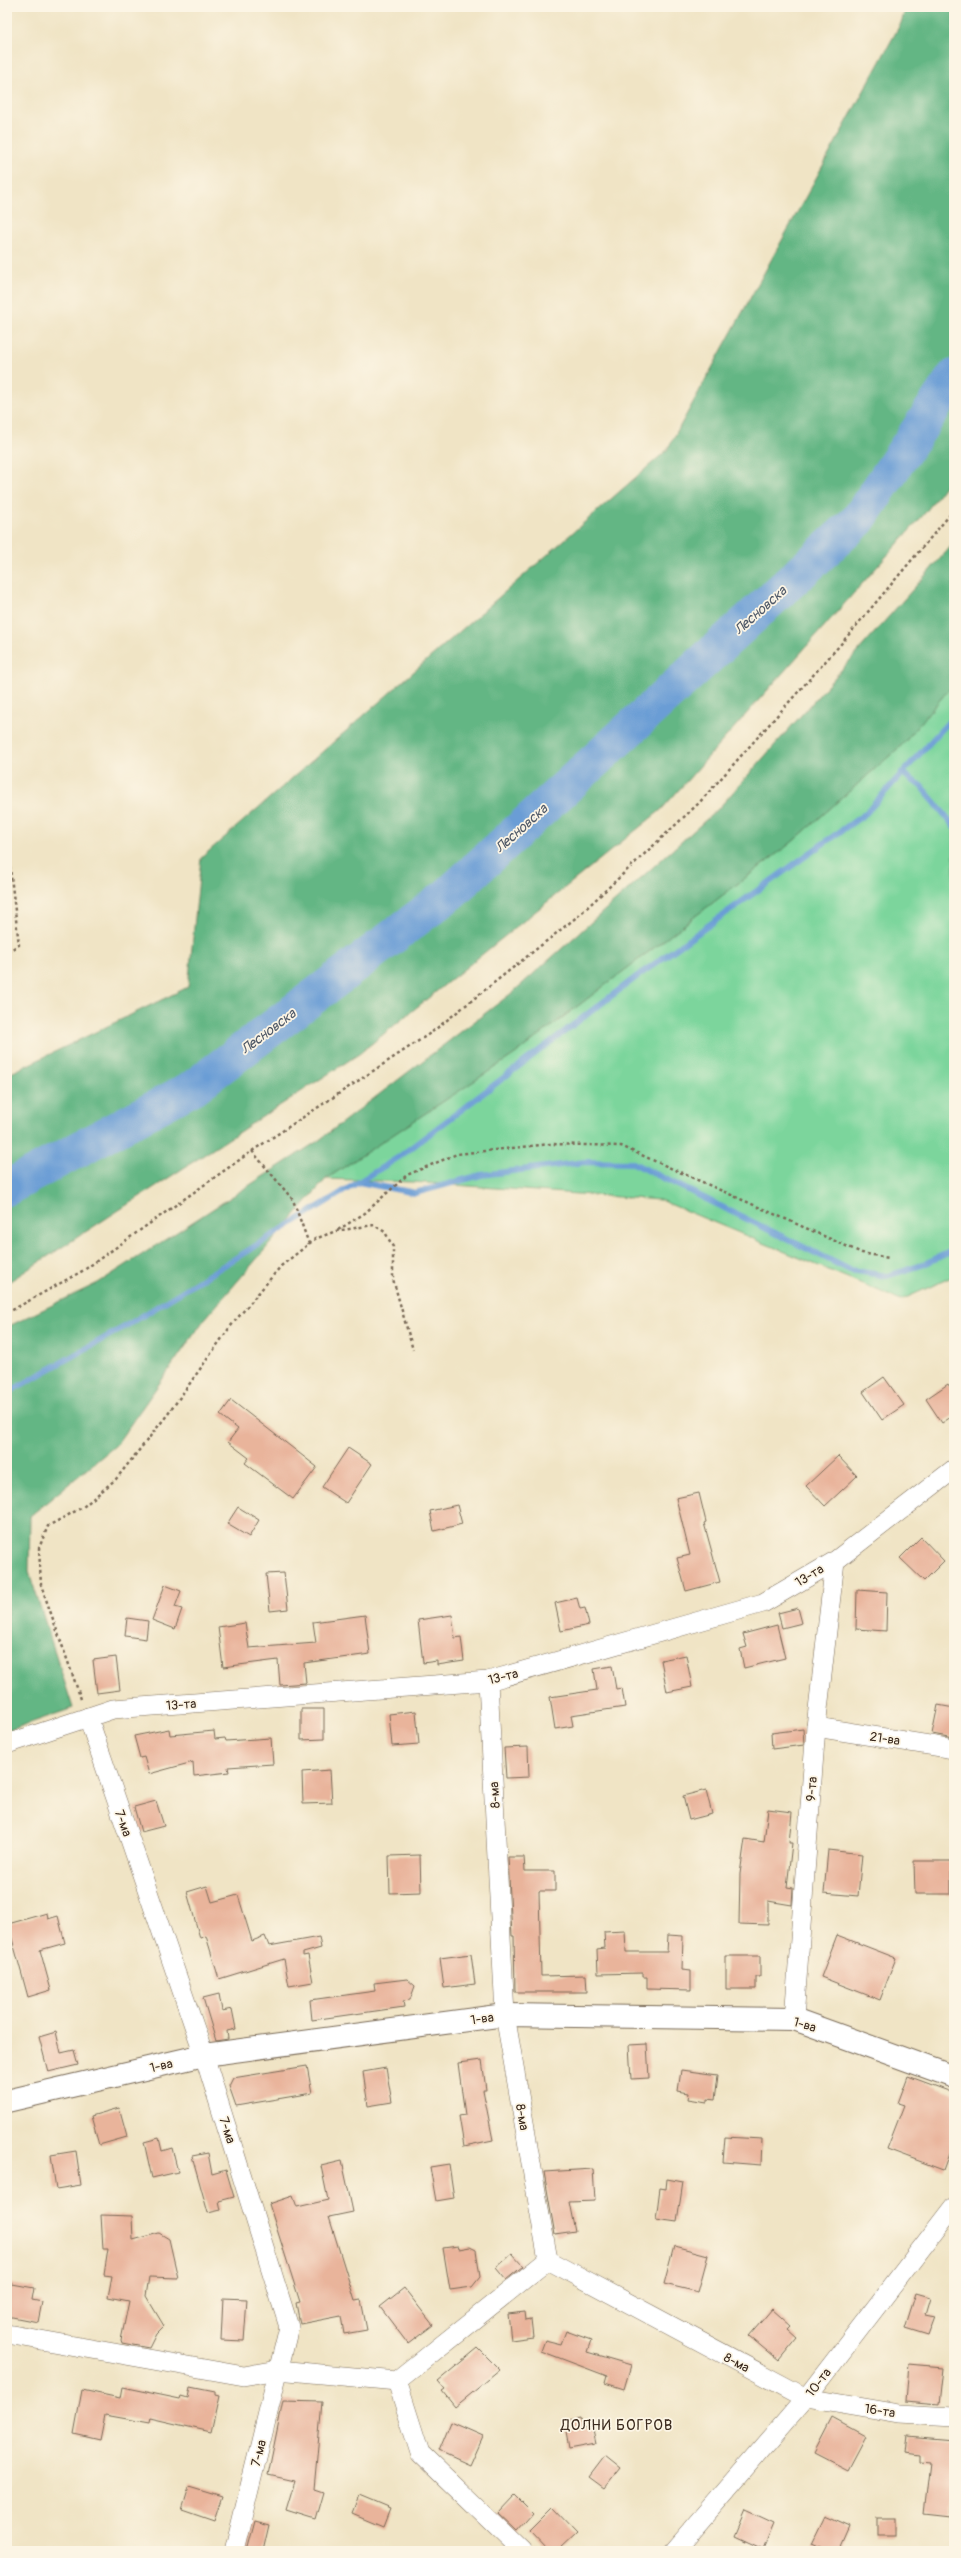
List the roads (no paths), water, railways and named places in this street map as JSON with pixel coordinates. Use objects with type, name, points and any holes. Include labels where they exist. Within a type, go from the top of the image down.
[{"type":"street","name":"13-та","points":[[7,1744],[113,1709],[488,1681],[763,1603],[834,1561],[947,1485],[954,1469]]},
{"type":"street","name":"9-та","points":[[794,2019],[816,1727],[834,1561]]},
{"type":"street","name":"8-ма","points":[[488,1681],[505,2015],[548,2260],[806,2398]]},
{"type":"street","name":"7-ма","points":[[88,1716],[204,2054],[289,2327],[234,2551]]},
{"type":"street","name":"21-ва","points":[[816,1727],[954,1750]]},
{"type":"street","name":"1-ва","points":[[7,2101],[204,2054],[505,2015],[794,2019],[954,2077]]},
{"type":"street","name":"10-та","points":[[674,2551],[806,2398],[954,2206]]},
{"type":"street","points":[[7,2334],[244,2376],[278,2370],[397,2381],[548,2260]]},
{"type":"street","points":[[397,2381],[420,2453],[522,2551]]},
{"type":"street","name":"16-та","points":[[806,2398],[900,2414],[954,2417]]},
{"type":"waterway","name":"Лесновска","points":[[7,1188],[194,1087],[448,895],[858,520],[954,377]]},
{"type":"waterway","points":[[7,1393],[126,1326],[399,1157],[639,975],[866,813],[954,716]]},
{"type":"waterway","points":[[902,773],[921,786],[954,826]]},
{"type":"waterway","points":[[359,1182],[415,1193],[481,1175],[585,1162],[633,1163],[850,1270],[887,1276],[922,1265],[954,1250]]},
{"type":"district","name":"ДОЛНИ БОГРОВ","points":[[617,2425]]}]
